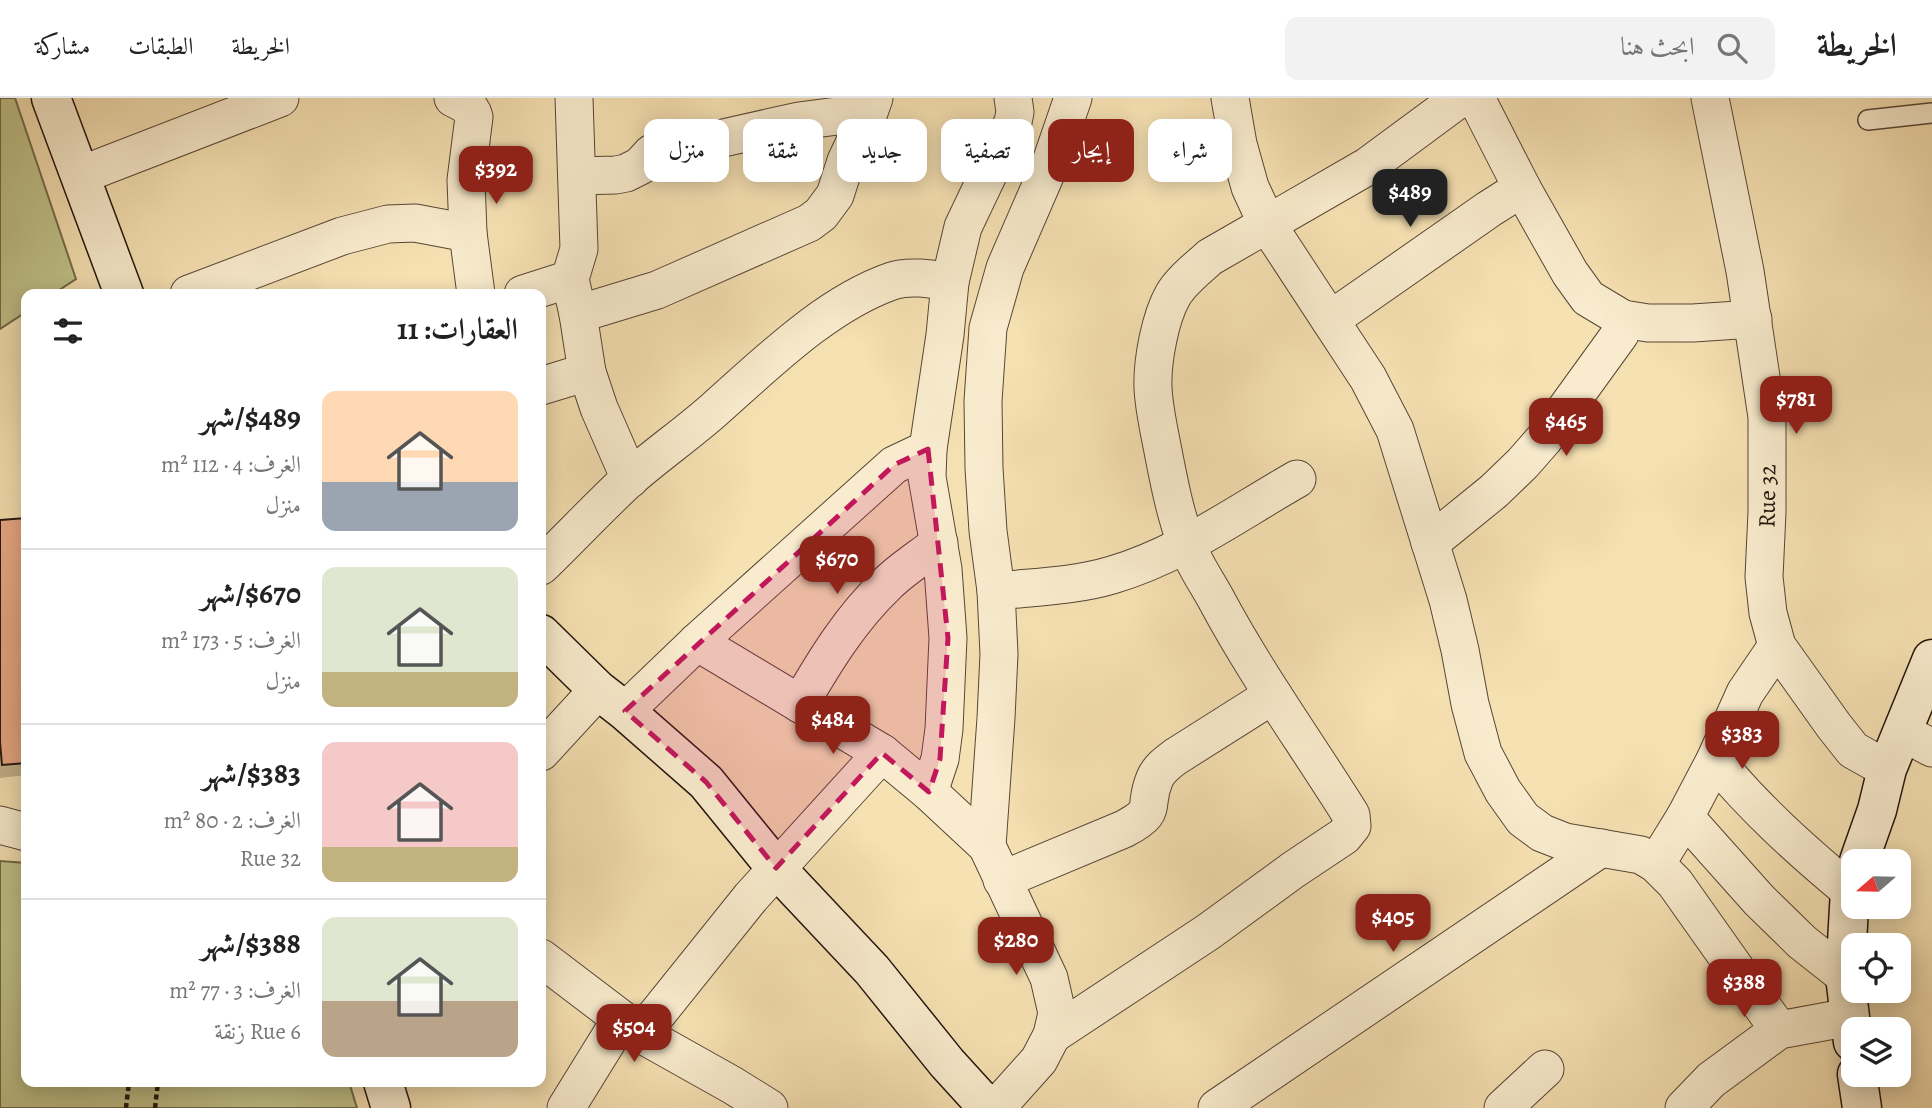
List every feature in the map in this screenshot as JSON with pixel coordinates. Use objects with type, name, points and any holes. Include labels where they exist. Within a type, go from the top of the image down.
[{"type":"street","points":[[51,98],[122,289]]},
{"type":"street","points":[[81,175],[280,98]]},
{"type":"street","points":[[453,98],[469,106],[474,117],[466,180],[468,233],[475,289]]},
{"type":"street","points":[[574,98],[579,249],[574,297],[587,372],[599,408],[630,479]]},
{"type":"street","points":[[929,792],[940,759],[948,638],[943,569],[927,477],[928,449],[950,282],[963,227],[1013,122],[1016,112],[1013,98]]},
{"type":"street","points":[[987,846],[998,667],[996,591],[988,531],[984,468],[983,401],[988,328],[1005,268],[1051,162],[1073,98]]},
{"type":"street","points":[[1230,98],[1238,144],[1250,187],[1267,224],[1368,378],[1395,430],[1448,600],[1483,753],[1503,791],[1523,819],[1542,833],[1565,842],[1641,855],[1656,864],[1683,894],[1779,1030]]},
{"type":"street","points":[[1052,1035],[1208,932],[1344,836],[1352,826],[1345,806],[1227,620],[1186,545],[1171,494],[1158,426],[1153,387],[1154,363],[1165,314],[1177,290],[1210,257],[1368,166],[1460,98]]},
{"type":"street","points":[[1476,98],[1522,188],[1588,298],[1623,319],[1648,323],[1753,319]]},
{"type":"street","name":"Rue 32","points":[[1710,98],[1753,319],[1768,417],[1764,577],[1768,613],[1777,646],[1834,726],[1853,750],[1887,769]]},
{"type":"street","points":[[577,176],[626,173],[640,166],[652,153],[664,148],[701,143],[872,105]]},
{"type":"street","points":[[546,295],[574,297],[657,290],[809,223],[821,214],[835,195],[846,161],[872,105]]},
{"type":"street","points":[[1330,320],[1522,188]]},
{"type":"street","points":[[202,289],[342,236],[388,224],[415,223],[468,233]]},
{"type":"street","points":[[546,561],[630,479],[837,307],[895,280],[929,279],[950,282]]},
{"type":"street","points":[[1430,543],[1494,491],[1544,439],[1620,334],[1623,319]]},
{"type":"street","points":[[546,384],[587,372]]},
{"type":"street","points":[[546,748],[696,642],[894,465],[928,449]]},
{"type":"street","points":[[996,591],[1064,585],[1112,575],[1149,562],[1186,545],[1297,479]]},
{"type":"street","points":[[800,704],[820,670],[869,602],[890,581],[939,543]]},
{"type":"street","points":[[546,639],[611,701],[706,782],[776,868],[872,970],[983,1105],[1039,1060],[1052,1035],[1057,1013],[1049,978],[987,846],[882,753],[696,642]]},
{"type":"street","points":[[1656,864],[1715,760],[1745,693],[1777,646]]},
{"type":"street","points":[[1864,849],[1887,769],[1917,740],[1932,659]]},
{"type":"street","points":[[1002,880],[1140,820],[1147,813],[1155,778],[1161,768],[1183,751],[1273,695]]},
{"type":"street","points":[[565,1108],[631,1027],[675,990],[776,868],[882,753]]},
{"type":"street","points":[[1715,760],[1742,793],[1803,852],[1841,871]]},
{"type":"street","points":[[1685,817],[1802,942],[1841,973]]},
{"type":"street","points":[[0,825],[21,831]]},
{"type":"street","points":[[1217,1108],[1601,848]]},
{"type":"street","points":[[546,962],[631,1027],[769,1108]]},
{"type":"street","points":[[1684,1108],[1714,1094],[1779,1030],[1841,1029]]},
{"type":"street","points":[[1503,1108],[1545,1069]]},
{"type":"street","points":[[385,1087],[391,1108]]},
{"type":"street","points":[[1859,1087],[1861,1108]]},
{"type":"lane","points":[[1868,120],[1932,113]]},
{"type":"path","points":[[126,1108],[129,1087]]},
{"type":"path","points":[[155,1108],[157,1087]]},
{"type":"highlighted area","points":[[928,449],[948,638],[940,759],[929,792],[882,753],[776,868],[706,782],[625,711],[894,465]]},
{"type":"green space","points":[[0,98],[15,98],[76,279],[61,289],[21,289],[21,315],[0,329]]},
{"type":"green space","points":[[0,861],[21,863],[21,1087],[351,1087],[357,1108],[0,1108]]},
{"type":"building","points":[[21,518],[21,763],[2,765],[0,742],[0,520]]}]
